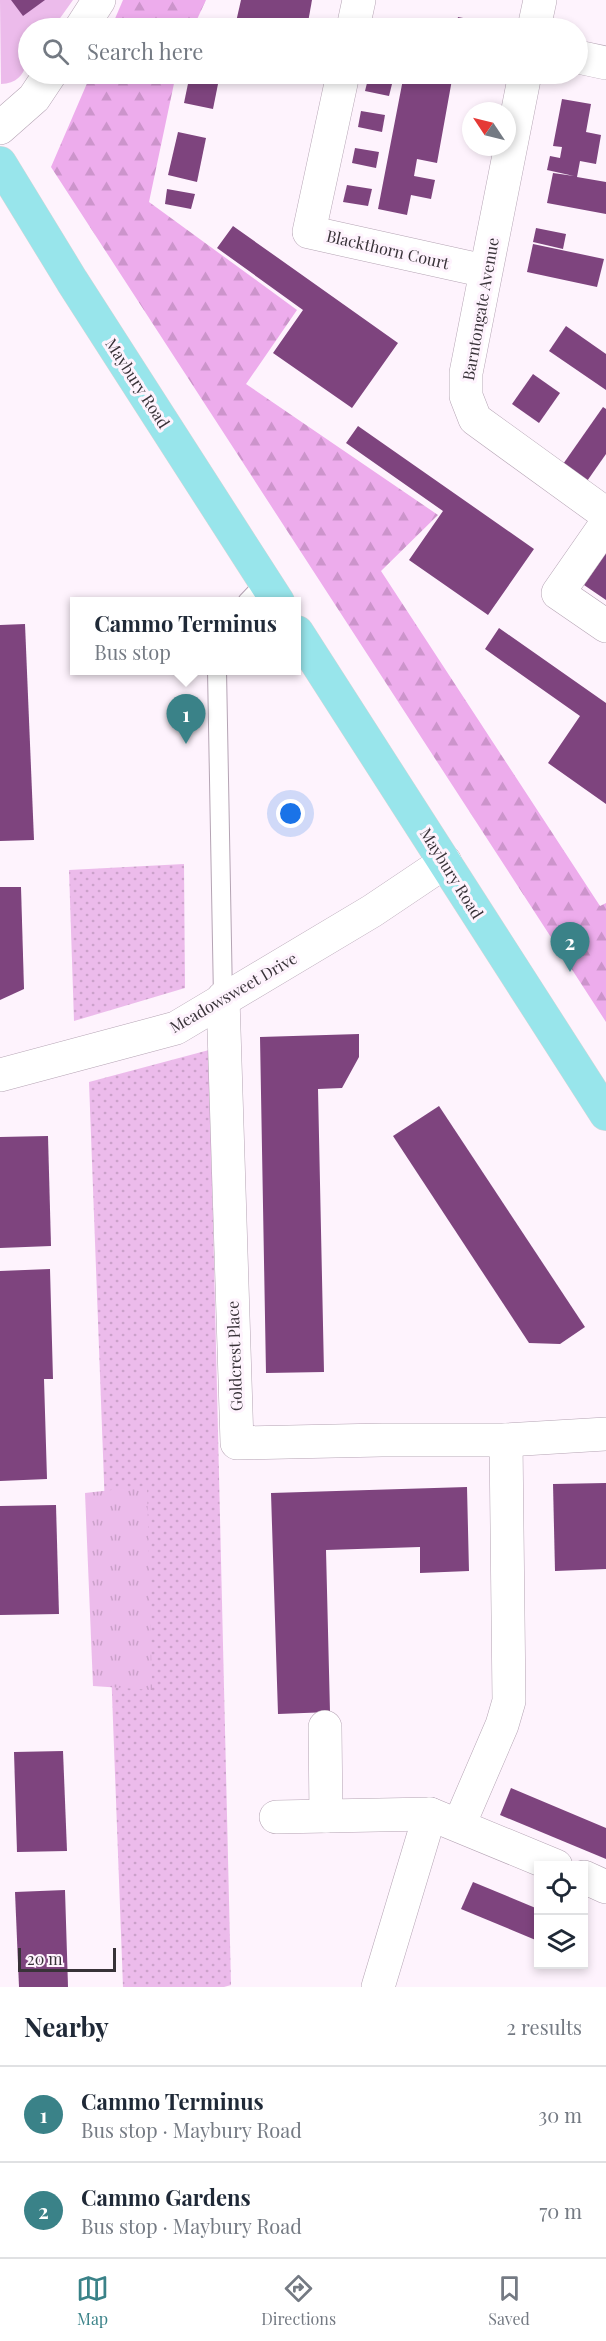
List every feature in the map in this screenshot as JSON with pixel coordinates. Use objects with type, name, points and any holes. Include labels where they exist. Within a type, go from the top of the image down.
[{"type":"main road","name":"Maybury Road","points":[[0,163],[264,595]]},
{"type":"main road","name":"Maybury Road","points":[[301,638],[606,1114]]},
{"type":"street","points":[[87,18],[99,0]]},
{"type":"street","points":[[355,18],[359,0]]},
{"type":"street","points":[[536,18],[540,0]]},
{"type":"street","points":[[588,59],[606,63]]},
{"type":"street","points":[[0,128],[34,98],[43,84]]},
{"type":"street","name":"Blackthorn Court","points":[[341,84],[309,232],[485,271]]},
{"type":"street","name":"Barntongate Avenue","points":[[523,84],[466,373],[466,396],[475,418],[606,514]]},
{"type":"street","points":[[606,524],[558,593],[606,626]]},
{"type":"street","name":"Meadowsweet Drive","points":[[0,1075],[176,1028],[372,911],[445,862]]},
{"type":"street","name":"Goldcrest Place","points":[[223,998],[237,1443],[506,1440],[606,1434]]},
{"type":"street","points":[[378,1987],[445,1819],[502,1725],[509,1701],[506,1440]]},
{"type":"street","points":[[325,1727],[326,1816]]},
{"type":"street","points":[[276,1817],[445,1819],[544,1861]]},
{"type":"street","points":[[588,1879],[606,1887]]},
{"type":"lane","points":[[217,675],[223,998]]},
{"type":"green space","points":[[0,0],[73,0],[60,18],[18,18],[18,78],[1,84]]},
{"type":"green space","points":[[123,0],[206,0],[198,18],[115,18]]},
{"type":"green space","points":[[87,84],[174,84],[149,202],[297,310],[246,384],[438,515],[381,571],[600,906],[606,903],[606,1022],[51,167]]},
{"type":"green space","points":[[184,864],[185,988],[74,1021],[69,870]]},
{"type":"green space","points":[[209,1050],[231,1985],[224,1987],[123,1987],[89,1082]]},
{"type":"green space","points":[[147,1486],[152,1690],[93,1686],[85,1493]]},
{"type":"building","points":[[11,0],[45,0],[23,16]]},
{"type":"building","points":[[241,0],[312,0],[309,18],[237,18]]},
{"type":"building","points":[[188,84],[218,84],[213,109],[184,103]]},
{"type":"building","points":[[367,84],[392,84],[389,96],[365,91]]},
{"type":"building","points":[[402,84],[451,84],[437,163],[417,159],[414,176],[435,180],[431,199],[411,195],[407,215],[378,209]]},
{"type":"building","points":[[562,99],[591,104],[586,132],[601,135],[596,164],[580,161],[577,177],[606,182],[606,214],[547,203],[553,173],[574,176],[547,170],[550,156],[560,158],[562,147],[553,146]]},
{"type":"building","points":[[361,111],[385,115],[382,132],[358,127]]},
{"type":"building","points":[[178,132],[206,138],[197,182],[168,175]]},
{"type":"building","points":[[355,148],[379,152],[376,168],[352,163]]},
{"type":"building","points":[[347,185],[372,189],[368,206],[343,202]]},
{"type":"building","points":[[167,189],[195,194],[191,209],[165,204]]},
{"type":"building","points":[[233,226],[398,343],[352,408],[273,353],[303,310],[217,248]]},
{"type":"building","points":[[536,228],[566,234],[563,249],[533,242]]},
{"type":"building","points":[[533,244],[604,259],[597,287],[527,272]]},
{"type":"building","points":[[566,326],[606,354],[606,390],[549,351]]},
{"type":"building","points":[[533,374],[560,393],[539,423],[512,404]]},
{"type":"building","points":[[603,407],[606,409],[606,454],[585,484],[561,467]]},
{"type":"building","points":[[358,426],[534,549],[488,615],[409,560],[443,511],[346,443]]},
{"type":"building","points":[[606,553],[606,600],[584,585]]},
{"type":"building","points":[[25,624],[34,840],[0,841],[0,625]]},
{"type":"building","points":[[499,628],[606,703],[606,804],[548,763],[580,716],[485,649]]},
{"type":"building","points":[[0,887],[21,887],[24,989],[0,1000]]},
{"type":"building","points":[[359,1034],[359,1057],[342,1088],[318,1089],[324,1372],[266,1373],[260,1037]]},
{"type":"building","points":[[439,1106],[585,1327],[560,1344],[529,1343],[393,1136]]},
{"type":"building","points":[[48,1136],[51,1246],[0,1248],[0,1137]]},
{"type":"building","points":[[50,1269],[53,1379],[44,1379],[47,1479],[0,1481],[0,1271]]},
{"type":"building","points":[[606,1483],[606,1569],[555,1571],[553,1484]]},
{"type":"building","points":[[467,1487],[469,1571],[420,1573],[420,1547],[326,1550],[330,1712],[278,1714],[271,1493]]},
{"type":"building","points":[[56,1505],[59,1614],[0,1615],[0,1506]]},
{"type":"building","points":[[63,1751],[67,1851],[17,1852],[14,1752]]},
{"type":"building","points":[[511,1788],[606,1828],[606,1859],[500,1815]]},
{"type":"building","points":[[473,1882],[534,1907],[534,1939],[461,1909]]},
{"type":"building","points":[[65,1890],[68,1987],[19,1987],[15,1892]]},
{"type":"place","name":"Cammo Terminus","points":[[186,744]]},
{"type":"place","name":"Cammo Gardens","points":[[570,972]]}]
